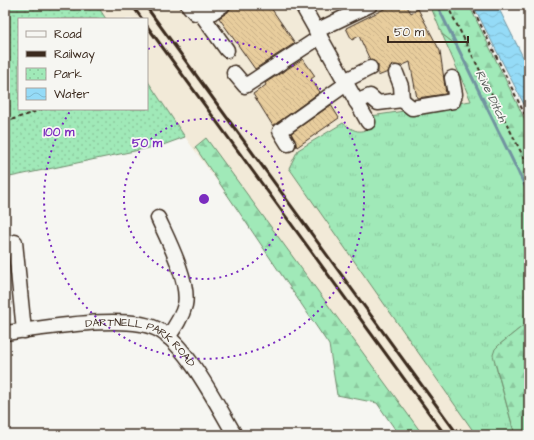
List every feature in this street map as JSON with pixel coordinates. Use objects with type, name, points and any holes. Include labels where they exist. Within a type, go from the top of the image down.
[{"type":"street","points":[[188,5],[195,13],[200,12],[209,5]]},
{"type":"street","points":[[223,5],[204,18],[227,50]]},
{"type":"street","points":[[302,5],[368,122]]},
{"type":"street","points":[[234,73],[245,86],[318,34],[370,5]]},
{"type":"street","points":[[288,144],[280,131],[345,82],[370,68]]},
{"type":"street","points":[[396,73],[401,86],[402,100]]},
{"type":"street","points":[[356,102],[370,96],[378,103],[402,100],[412,108],[453,101],[455,94],[452,78]]},
{"type":"street","points":[[158,218],[173,250],[184,286],[185,304],[177,324],[168,337]]},
{"type":"street","points":[[15,242],[24,331]]},
{"type":"street","name":"DARTNELL PARK ROAD","points":[[5,333],[119,321],[143,323],[159,330],[168,337],[192,365],[235,435]]},
{"type":"path","points":[[447,5],[529,168]]},
{"type":"path","points":[[471,5],[529,123]]},
{"type":"path","points":[[5,122],[40,110]]},
{"type":"shaded area","points":[[97,5],[430,5],[472,101],[372,116],[376,125],[362,132],[353,130],[343,123],[298,150],[487,435],[401,435],[185,137],[148,82],[148,18],[105,18]]},
{"type":"green space","points":[[5,5],[97,5],[105,18],[18,18],[18,110],[148,110],[148,82],[185,137],[163,145],[5,178]]},
{"type":"green space","points":[[430,5],[469,5],[529,128],[529,193],[456,45],[442,34]]},
{"type":"green space","points":[[442,34],[456,45],[529,193],[529,321],[499,345],[495,363],[515,435],[476,435],[289,168],[298,150],[343,123],[356,131],[362,131],[376,125],[371,116],[471,101]]},
{"type":"green space","points":[[206,138],[423,435],[399,435],[377,403],[337,395],[329,345],[195,147]]},
{"type":"green space","points":[[529,321],[529,435],[515,435],[493,355],[495,349],[499,345]]},
{"type":"water","points":[[473,5],[497,5],[529,69],[529,114]]},
{"type":"building","points":[[231,5],[269,5],[295,43],[255,69],[219,18],[228,12]]},
{"type":"building","points":[[392,5],[406,5],[411,13],[418,9],[440,51],[446,94],[417,98],[410,62],[401,66],[393,65],[388,72],[378,76],[378,65],[374,61],[370,60],[359,36],[352,40],[346,28]]},
{"type":"building","points":[[303,59],[315,76],[311,79],[320,92],[273,126],[253,94],[266,85],[265,83]]},
{"type":"building","points":[[331,105],[339,118],[297,147],[291,133]]},
{"type":"waterway","name":"Rive Ditch","points":[[437,5],[529,194]]},
{"type":"railway","points":[[132,5],[141,18]]},
{"type":"railway","points":[[145,5],[458,435]]},
{"type":"railway","points":[[148,27],[445,435]]}]
